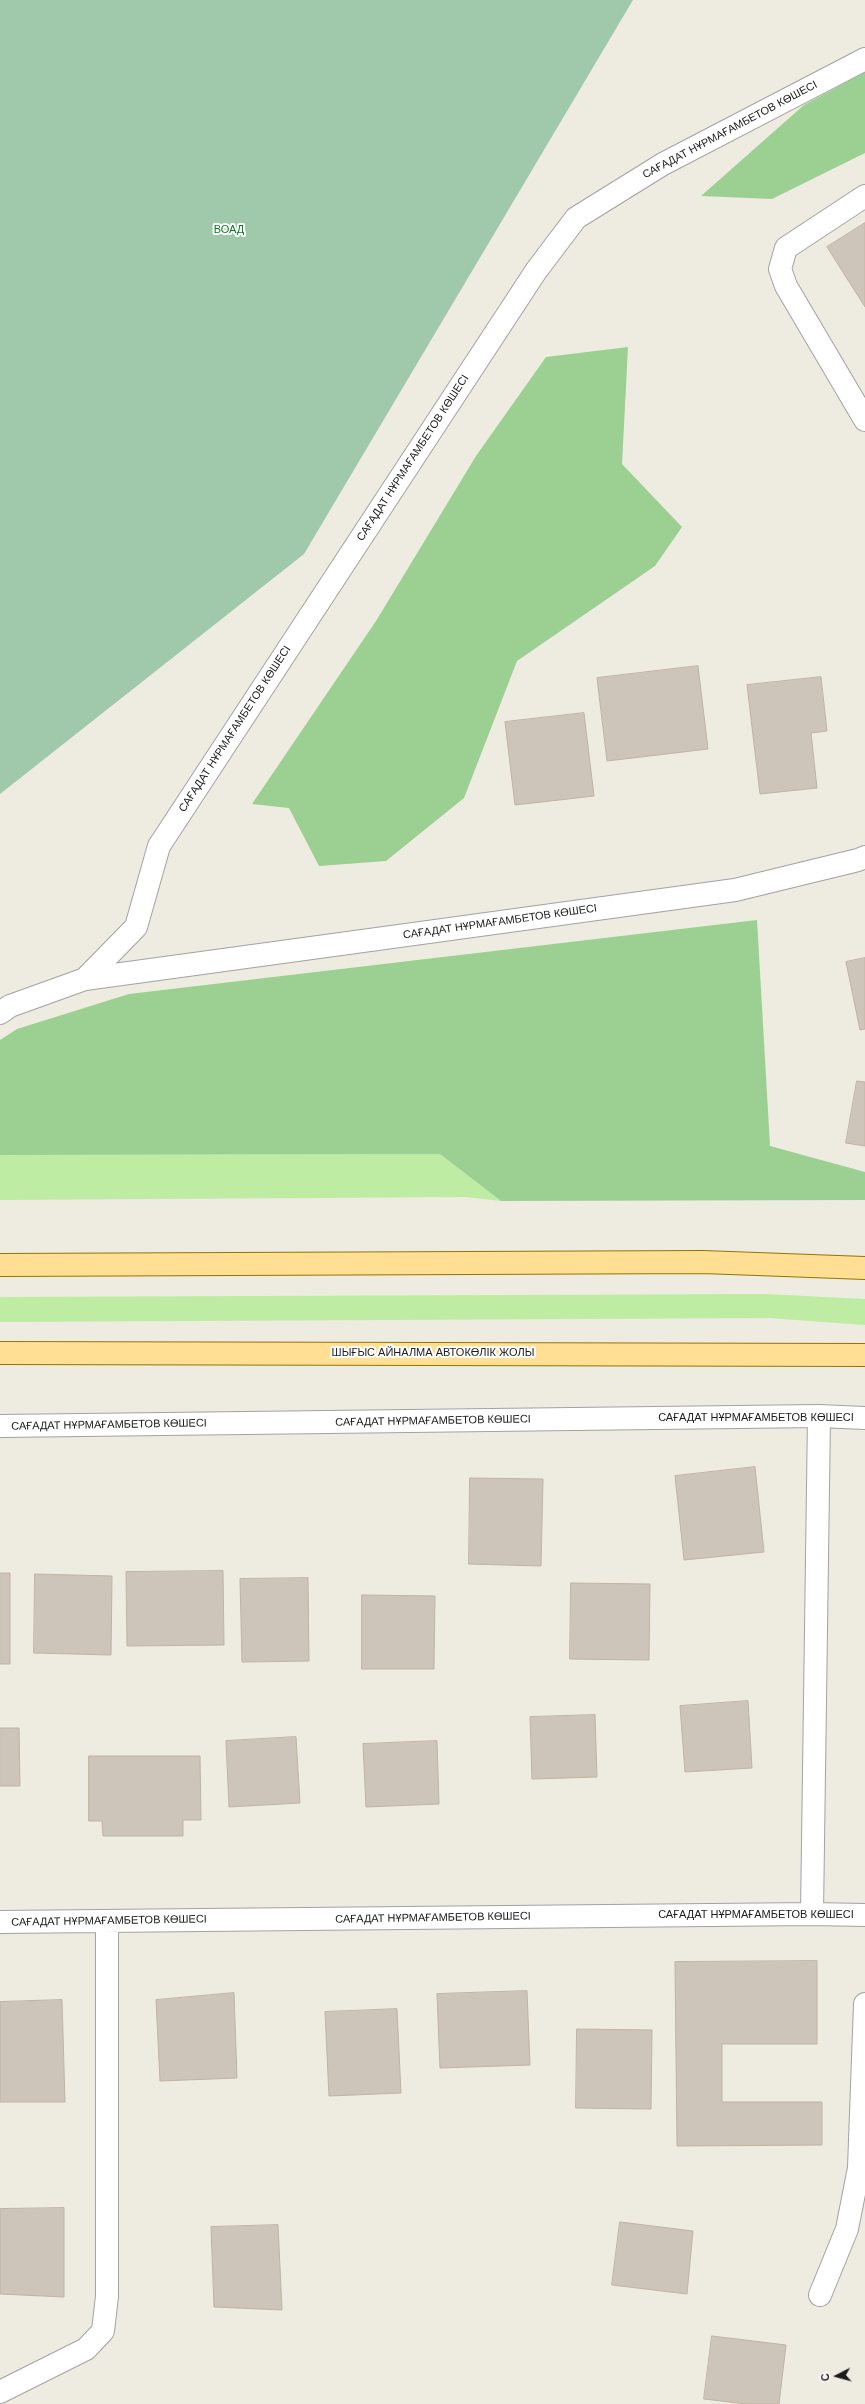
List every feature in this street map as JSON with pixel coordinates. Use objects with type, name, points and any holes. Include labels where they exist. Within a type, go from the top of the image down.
[{"type":"main road","points":[[0,1265],[703,1262],[865,1268]]},
{"type":"main road","name":"ШЫҒЫС АЙНАЛМА АВТОКӨЛІК ЖОЛЫ","points":[[0,1353],[865,1355]]},
{"type":"street","name":"САҒАДАТ НҰРМАҒАМБЕТОВ КӨШЕСІ","points":[[85,979],[136,927],[159,846],[532,277],[576,218],[663,164],[865,59]]},
{"type":"street","points":[[865,196],[786,248],[780,269],[786,286],[865,420]]},
{"type":"street","name":"САҒАДАТ НҰРМАҒАМБЕТОВ КӨШЕСІ","points":[[0,1013],[10,1006],[85,979],[735,890],[865,857]]},
{"type":"street","name":"САҒАДАТ НҰРМАҒАМБЕТОВ КӨШЕСІ","points":[[0,1426],[819,1416],[865,1418]]},
{"type":"street","points":[[812,1914],[819,1416]]},
{"type":"street","name":"САҒАДАТ НҰРМАҒАМБЕТОВ КӨШЕСІ","points":[[0,1922],[812,1914],[865,1915]]},
{"type":"street","points":[[0,2392],[86,2349],[103,2332],[107,2296],[107,1921]]},
{"type":"street","points":[[820,2295],[847,2229],[859,2168],[865,2004]]},
{"type":"green space","name":"ВОАД","points":[[0,0],[633,0],[304,554],[0,794]]},
{"type":"green space","points":[[865,72],[865,153],[772,199],[701,196],[804,105]]},
{"type":"green space","points":[[628,347],[622,464],[682,527],[655,566],[517,661],[464,798],[386,861],[319,866],[289,808],[252,804],[376,621],[476,456],[546,357]]},
{"type":"green space","points":[[757,920],[770,1146],[865,1172],[865,1200],[501,1201],[440,1154],[0,1155],[0,1040],[17,1029],[129,994]]},
{"type":"green space","points":[[440,1154],[501,1201],[466,1197],[0,1200],[0,1155]]},
{"type":"green space","points":[[765,1294],[865,1299],[865,1325],[769,1318],[0,1322],[0,1297]]},
{"type":"building","points":[[865,223],[865,307],[827,247]]},
{"type":"building","points":[[698,666],[708,749],[607,761],[597,678]]},
{"type":"building","points":[[821,677],[827,731],[811,733],[817,788],[760,794],[747,685]]},
{"type":"building","points":[[584,713],[594,796],[515,805],[505,722]]},
{"type":"building","points":[[865,958],[865,1029],[860,1030],[846,962]]},
{"type":"building","points":[[857,1081],[865,1082],[865,1146],[846,1143]]},
{"type":"building","points":[[755,1467],[764,1552],[684,1560],[675,1476]]},
{"type":"building","points":[[470,1478],[543,1479],[541,1566],[469,1564]]},
{"type":"building","points":[[223,1571],[224,1645],[127,1646],[126,1572]]},
{"type":"building","points":[[0,1573],[10,1573],[10,1664],[0,1664]]},
{"type":"building","points":[[35,1574],[112,1576],[111,1655],[34,1653]]},
{"type":"building","points":[[308,1578],[309,1661],[242,1662],[240,1579]]},
{"type":"building","points":[[571,1583],[650,1584],[649,1660],[570,1659]]},
{"type":"building","points":[[362,1595],[435,1596],[434,1669],[362,1669]]},
{"type":"building","points":[[748,1701],[752,1768],[685,1772],[680,1706]]},
{"type":"building","points":[[595,1715],[597,1777],[532,1779],[530,1717]]},
{"type":"building","points":[[0,1728],[19,1728],[20,1786],[0,1786]]},
{"type":"building","points":[[296,1737],[300,1803],[229,1807],[226,1741]]},
{"type":"building","points":[[437,1741],[439,1804],[366,1807],[363,1744]]},
{"type":"building","points":[[89,1756],[200,1756],[201,1820],[183,1820],[183,1836],[103,1836],[102,1821],[89,1821]]},
{"type":"building","points":[[817,1961],[817,2044],[722,2044],[722,2102],[822,2102],[822,2145],[677,2146],[675,1962]]},
{"type":"building","points":[[527,1991],[530,2065],[440,2068],[437,1994]]},
{"type":"building","points":[[234,1993],[237,2078],[160,2081],[156,2000]]},
{"type":"building","points":[[62,2000],[65,2102],[0,2102],[0,2002]]},
{"type":"building","points":[[397,2009],[401,2093],[329,2096],[325,2012]]},
{"type":"building","points":[[577,2029],[652,2030],[651,2109],[576,2108]]},
{"type":"building","points":[[64,2208],[64,2297],[0,2294],[0,2209]]},
{"type":"building","points":[[620,2222],[693,2231],[687,2294],[612,2285]]},
{"type":"building","points":[[278,2225],[282,2310],[214,2307],[211,2227]]},
{"type":"building","points":[[712,2336],[786,2345],[779,2404],[746,2404],[704,2399]]}]
